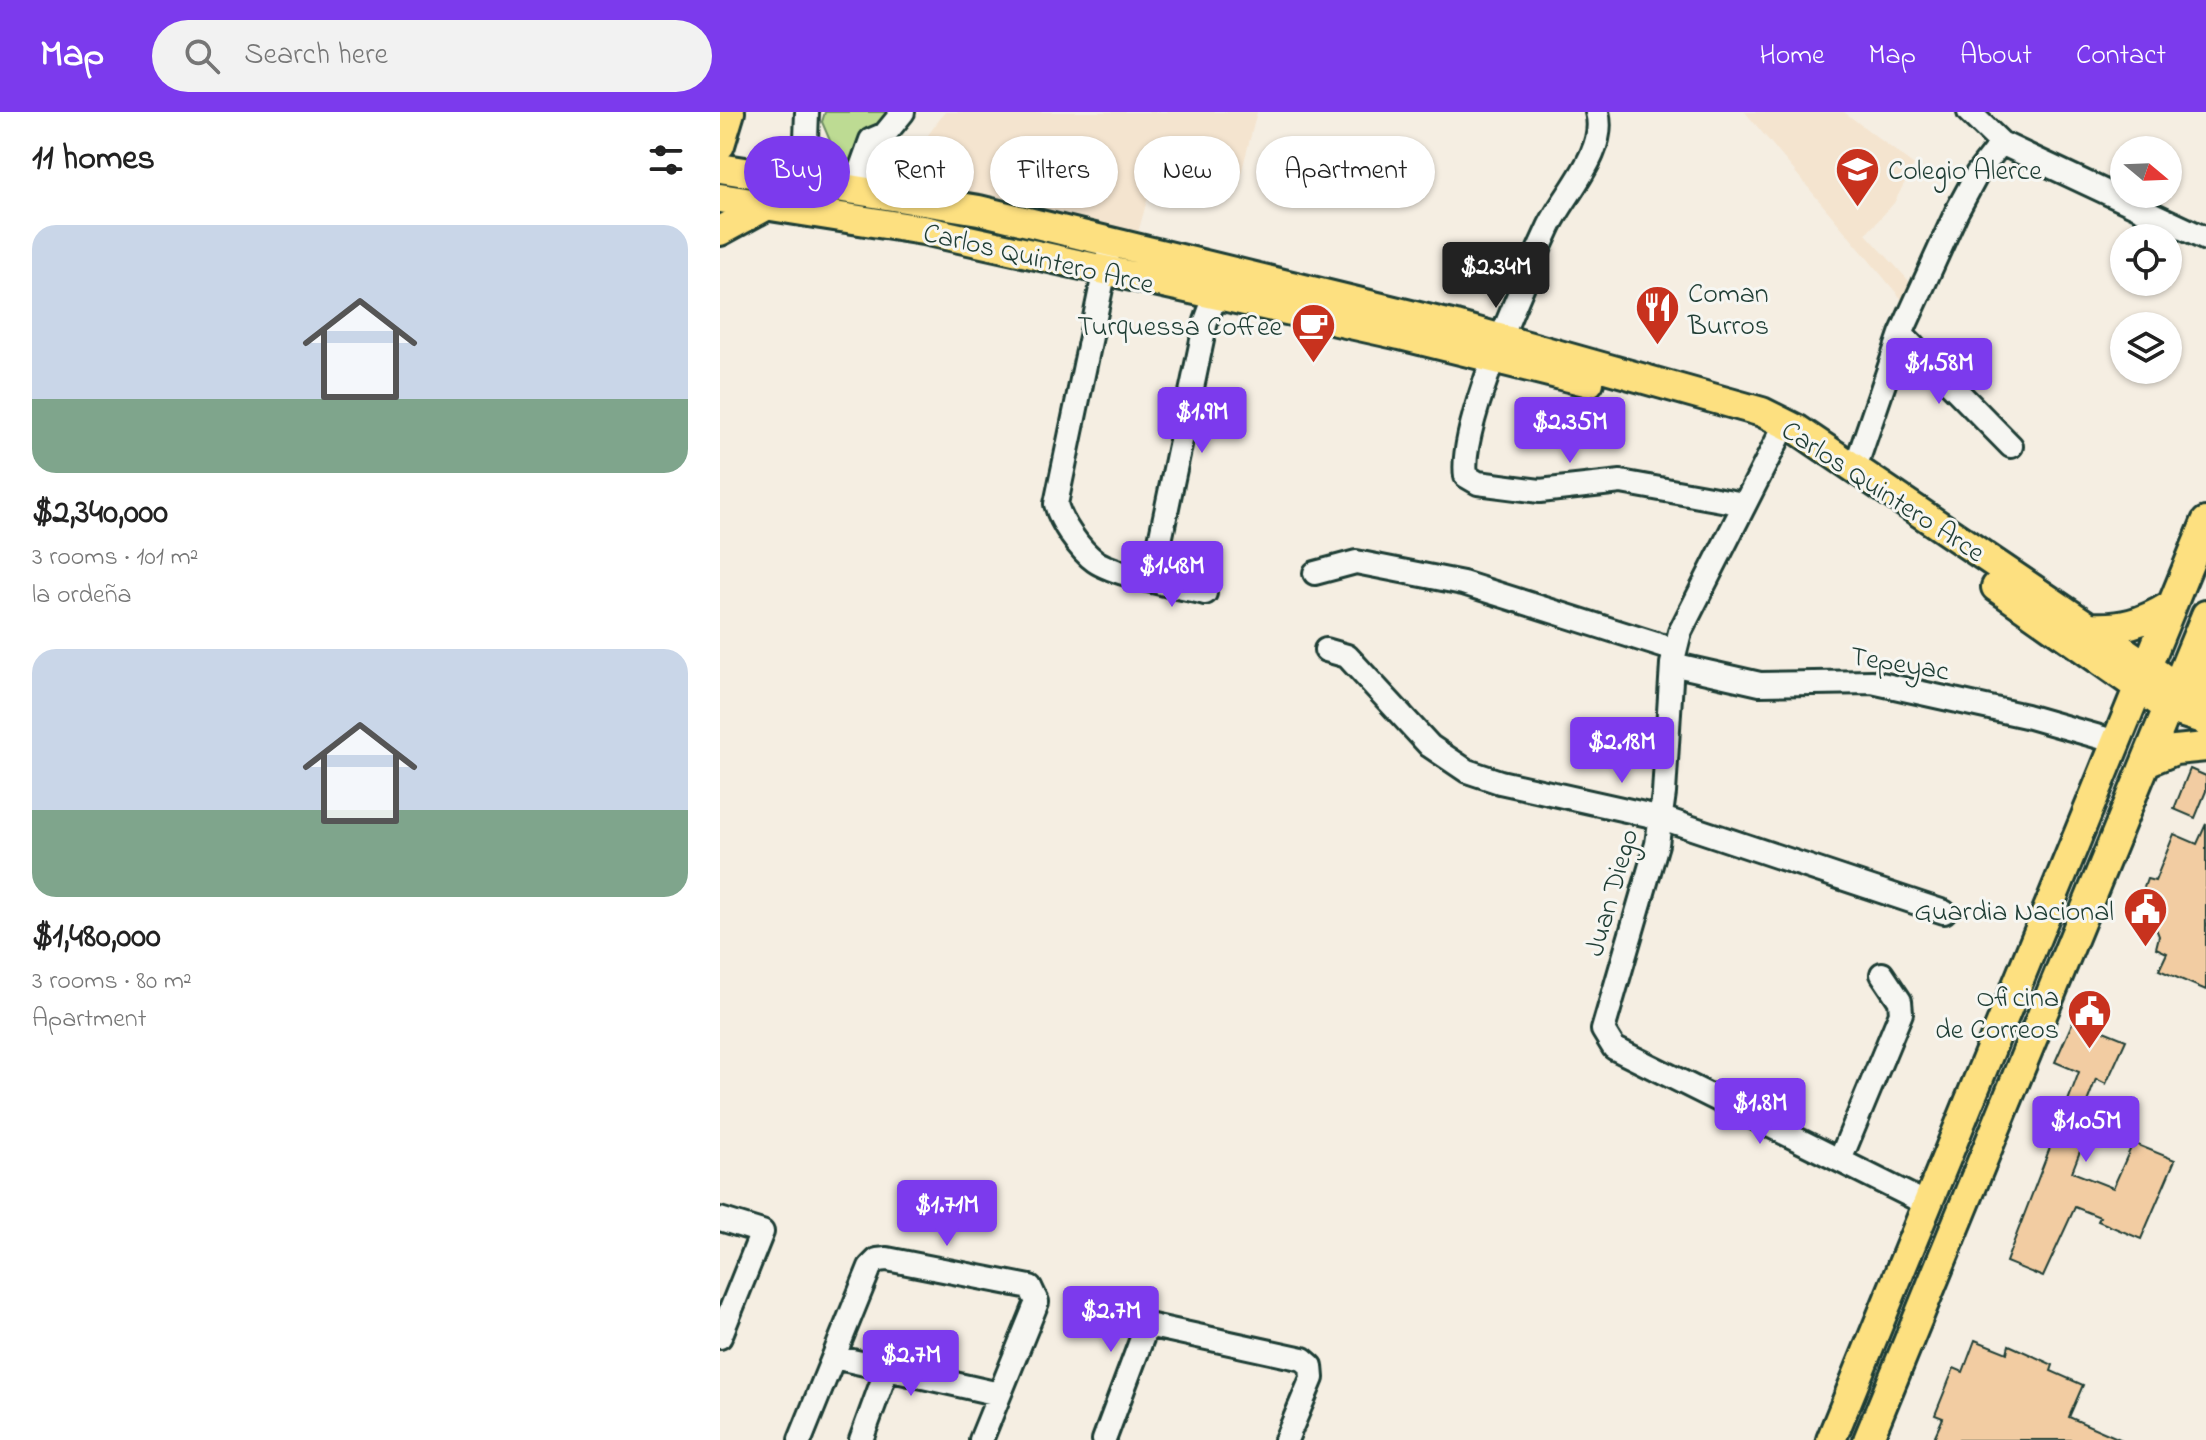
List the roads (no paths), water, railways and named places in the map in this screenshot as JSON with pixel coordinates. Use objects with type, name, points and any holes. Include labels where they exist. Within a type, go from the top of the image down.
[{"type":"main road","points":[[720,145],[730,112]]},
{"type":"main road","name":"Carlos Quintero Arce","points":[[720,168],[866,178]]},
{"type":"main road","name":"Carlos Quintero Arce","points":[[720,198],[744,202]]},
{"type":"main road","points":[[720,231],[762,208]]},
{"type":"main road","name":"Carlos Quintero Arce","points":[[779,208],[923,230],[1103,285],[1210,308],[1499,349]]},
{"type":"main road","name":"Carlos Quintero Arce","points":[[972,208],[1110,245],[1225,270],[1782,430],[1855,468],[1978,563],[2089,627],[2144,678]]},
{"type":"main road","name":"Carlos Quintero Arce","points":[[1782,430],[2144,678],[2172,698],[2205,729]]},
{"type":"main road","points":[[1831,1440],[2206,522]]},
{"type":"main road","points":[[2089,627],[2120,629],[2136,625],[2170,606]]},
{"type":"main road","points":[[1868,1440],[2206,615]]},
{"type":"main road","points":[[2195,644],[2206,689]]},
{"type":"main road","points":[[2146,762],[2175,750],[2205,729]]},
{"type":"street","points":[[806,136],[807,112]]},
{"type":"street","points":[[880,136],[903,112]]},
{"type":"street","points":[[1597,112],[1598,141],[1550,225],[1499,349],[1467,449],[1465,469],[1470,479],[1540,491],[1621,482],[1744,504]]},
{"type":"street","points":[[1969,112],[2001,143],[2206,239]]},
{"type":"street","points":[[1855,468],[1901,334],[1957,211],[1977,174],[2001,143]]},
{"type":"street","points":[[1110,245],[1056,504],[1060,516],[1094,561],[1205,593]]},
{"type":"street","points":[[1152,579],[1210,308],[1225,270]]},
{"type":"street","points":[[1901,334],[2011,446]]},
{"type":"street","name":"Juan Diego","points":[[1782,430],[1686,616],[1674,657],[1662,818],[1639,908],[1606,1011],[1604,1037],[1614,1048],[1927,1204]]},
{"type":"street","name":"Tepeyac","points":[[1315,573],[1356,562],[1463,583],[1760,684],[1872,682],[2026,716],[2117,742]]},
{"type":"street","points":[[1326,650],[1347,656],[1430,746],[1467,771],[1500,782],[1662,818],[1944,912]]},
{"type":"street","points":[[1840,1160],[1901,1013],[1900,1001],[1882,974]]},
{"type":"street","points":[[720,1219],[762,1232],[720,1337]]},
{"type":"street","points":[[800,1440],[870,1267],[877,1260],[1030,1287],[1037,1302],[981,1440]]},
{"type":"street","points":[[1104,1440],[1144,1333],[1152,1326],[1303,1359],[1311,1366],[1312,1378],[1286,1440]]},
{"type":"street","points":[[834,1357],[999,1394]]},
{"type":"street","points":[[861,1440],[887,1369]]},
{"type":"place","name":"Colegio Alerce","points":[[1857,208]]},
{"type":"place","name":"Coman Burros","points":[[1657,347]]},
{"type":"place","name":"Turquessa Coffee","points":[[1313,364]]},
{"type":"place","name":"Guardia Nacional","points":[[2145,949]]},
{"type":"place","name":"Oficina de Correos","points":[[2090,1051]]}]
